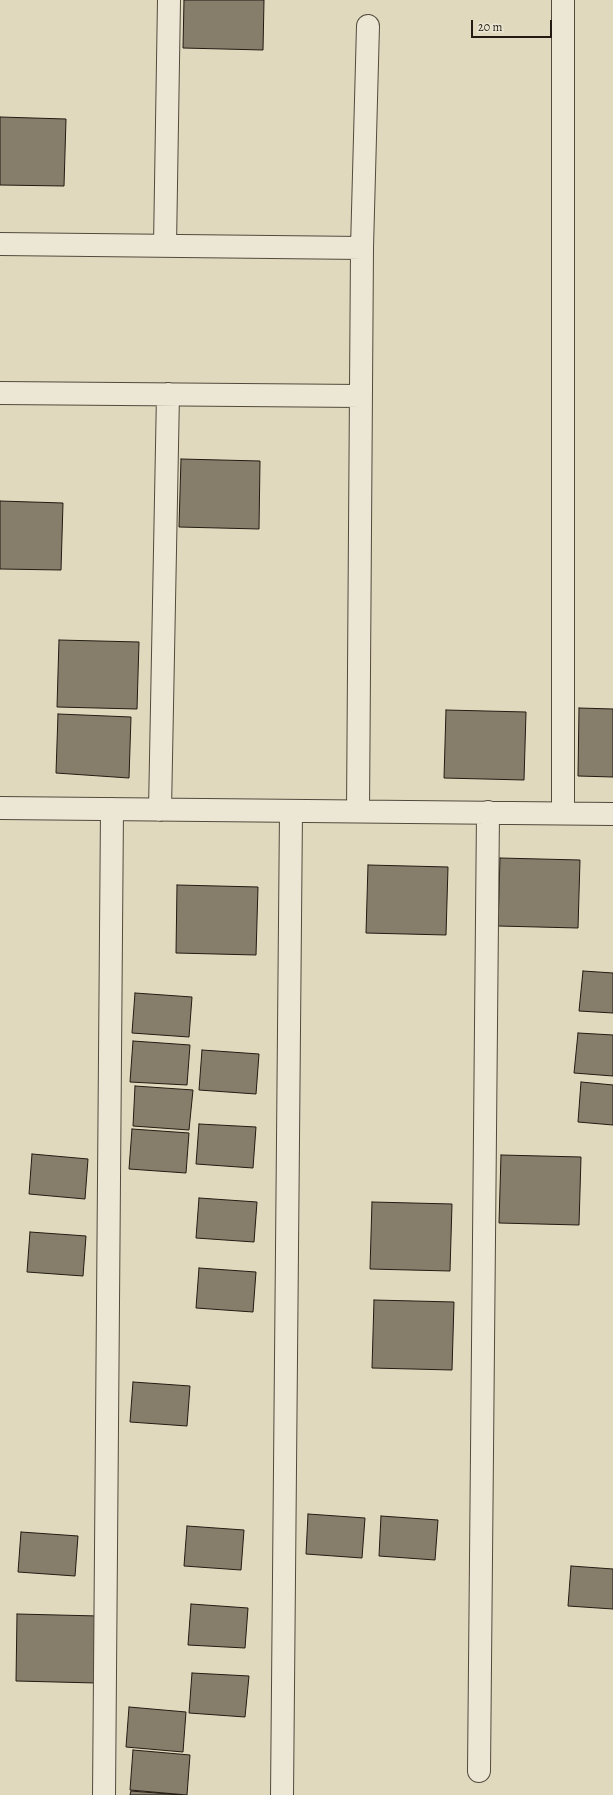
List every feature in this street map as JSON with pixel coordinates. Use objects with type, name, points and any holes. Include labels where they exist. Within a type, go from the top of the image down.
[{"type":"street","points":[[166,246],[169,0]]},
{"type":"street","points":[[563,0],[563,813]]},
{"type":"street","points":[[358,811],[362,248],[368,26]]},
{"type":"street","points":[[0,244],[362,248]]},
{"type":"street","points":[[0,393],[361,396]]},
{"type":"street","points":[[160,810],[168,394]]},
{"type":"street","points":[[0,808],[613,814]]},
{"type":"street","points":[[104,1795],[112,809]]},
{"type":"street","points":[[282,1795],[291,811]]},
{"type":"street","points":[[479,1771],[488,812]]},
{"type":"building","points":[[184,0],[264,0],[263,50],[183,48]]},
{"type":"building","points":[[0,117],[66,119],[64,186],[0,185]]},
{"type":"building","points":[[181,459],[260,461],[259,529],[179,527]]},
{"type":"building","points":[[0,501],[63,503],[61,570],[0,569]]},
{"type":"building","points":[[59,640],[139,642],[137,709],[57,707]]},
{"type":"building","points":[[579,708],[613,709],[613,777],[578,776]]},
{"type":"building","points":[[446,710],[526,712],[524,780],[444,778]]},
{"type":"building","points":[[58,714],[131,717],[129,778],[56,773]]},
{"type":"building","points":[[500,858],[580,860],[578,928],[498,926]]},
{"type":"building","points":[[368,865],[448,867],[446,935],[366,933]]},
{"type":"building","points":[[177,885],[258,887],[256,955],[176,953]]},
{"type":"building","points":[[583,971],[613,973],[613,1013],[579,1011]]},
{"type":"building","points":[[135,993],[192,997],[189,1037],[132,1033]]},
{"type":"building","points":[[578,1033],[613,1035],[613,1076],[574,1073]]},
{"type":"building","points":[[133,1041],[190,1045],[187,1085],[130,1082]]},
{"type":"building","points":[[202,1050],[259,1054],[256,1094],[199,1090]]},
{"type":"building","points":[[581,1082],[613,1085],[613,1125],[578,1122]]},
{"type":"building","points":[[135,1086],[193,1090],[189,1130],[133,1126]]},
{"type":"building","points":[[199,1124],[256,1127],[253,1168],[196,1164]]},
{"type":"building","points":[[132,1129],[189,1133],[186,1173],[129,1169]]},
{"type":"building","points":[[32,1154],[88,1159],[85,1199],[29,1194]]},
{"type":"building","points":[[501,1155],[581,1157],[579,1225],[499,1223]]},
{"type":"building","points":[[199,1198],[257,1202],[254,1242],[196,1238]]},
{"type":"building","points":[[372,1202],[452,1204],[450,1271],[370,1269]]},
{"type":"building","points":[[30,1232],[86,1236],[83,1276],[27,1272]]},
{"type":"building","points":[[199,1268],[256,1272],[253,1312],[196,1308]]},
{"type":"building","points":[[374,1300],[454,1302],[452,1370],[372,1368]]},
{"type":"building","points":[[133,1382],[190,1386],[187,1426],[130,1422]]},
{"type":"building","points":[[308,1514],[365,1518],[362,1558],[306,1554]]},
{"type":"building","points":[[381,1516],[438,1520],[435,1560],[379,1556]]},
{"type":"building","points":[[187,1526],[244,1530],[241,1570],[184,1566]]},
{"type":"building","points":[[21,1532],[78,1536],[75,1576],[18,1572]]},
{"type":"building","points":[[571,1566],[613,1569],[613,1609],[568,1606]]},
{"type":"building","points":[[191,1604],[248,1608],[245,1648],[188,1645]]},
{"type":"building","points":[[17,1614],[98,1616],[96,1683],[16,1681]]},
{"type":"building","points":[[192,1673],[249,1676],[245,1717],[189,1713]]},
{"type":"building","points":[[129,1707],[186,1712],[183,1752],[126,1747]]},
{"type":"building","points":[[133,1750],[190,1755],[187,1795],[130,1790]]},
{"type":"building","points":[[131,1791],[182,1795],[130,1795]]}]
